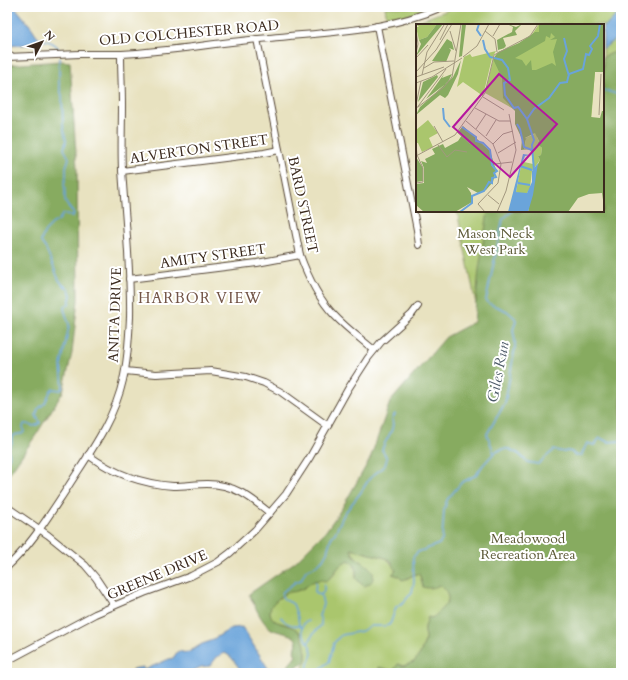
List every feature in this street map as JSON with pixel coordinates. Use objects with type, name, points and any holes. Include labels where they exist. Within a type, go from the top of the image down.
[{"type":"street","name":"OLD COLCHESTER ROAD","points":[[7,57],[121,54],[323,33],[377,26],[415,18],[442,7]]},
{"type":"street","points":[[377,26],[419,244]]},
{"type":"street","name":"BARD STREET","points":[[257,39],[300,255],[307,274],[327,307],[342,323],[374,350]]},
{"type":"street","name":"ANITA DRIVE","points":[[7,567],[23,551],[40,529],[88,456],[114,409],[123,381],[129,328],[130,280],[121,148],[121,54]]},
{"type":"street","name":"ALVERTON STREET","points":[[122,171],[279,150]]},
{"type":"street","name":"AMITY STREET","points":[[130,280],[257,263],[300,255]]},
{"type":"street","name":"GREENE DRIVE","points":[[7,661],[64,630],[114,606],[144,593],[191,576],[212,566],[230,553],[270,513],[286,494],[302,471],[355,376],[374,350],[412,314],[418,306]]},
{"type":"street","points":[[125,371],[156,374],[211,371],[246,377],[264,383],[281,392],[328,426]]},
{"type":"street","points":[[88,456],[115,472],[143,481],[173,486],[214,484],[233,488],[243,493],[270,513]]},
{"type":"street","points":[[7,507],[40,529],[85,564],[114,606]]},
{"type":"green space","points":[[385,7],[435,7],[418,13],[387,20]]},
{"type":"green space","name":"Meadowood Recreation Area","points":[[454,7],[621,7],[621,673],[428,617],[425,627],[425,641],[420,654],[414,662],[393,671],[386,669],[378,673],[301,673],[306,660],[306,652],[300,632],[288,625],[272,619],[270,614],[270,607],[287,592],[304,587],[312,581],[333,576],[340,566],[346,561],[349,560],[354,566],[356,570],[356,578],[372,572],[355,556],[351,549],[386,558],[392,564],[396,572],[393,574],[404,579],[419,574],[422,582],[484,343],[457,212],[604,212],[604,24],[419,24],[418,21]]},
{"type":"green space","name":"Meadowood Recreation Area","points":[[621,44],[621,673],[378,673],[379,667],[393,671],[398,664],[403,666],[414,662],[420,654],[425,641],[425,627],[428,617],[431,618],[437,614],[447,603],[448,599],[445,590],[440,585],[432,588],[423,587],[419,574],[402,580],[399,576],[392,574],[396,571],[391,561],[386,558],[351,549],[356,557],[371,569],[373,578],[370,584],[364,586],[359,582],[356,578],[356,567],[349,560],[340,566],[327,581],[317,580],[295,592],[287,592],[270,608],[273,619],[297,630],[302,636],[305,646],[306,660],[303,664],[295,667],[293,673],[284,673],[296,656],[294,651],[296,640],[290,635],[270,628],[264,622],[249,594],[295,562],[326,531],[342,508],[370,459],[390,402],[446,337],[474,322],[479,269],[488,212],[604,212],[604,57],[617,51]]},
{"type":"green space","points":[[61,61],[70,62],[77,169],[78,300],[72,353],[63,392],[7,477],[7,65]]},
{"type":"water","points":[[7,7],[15,7],[32,28],[39,39],[38,42],[7,46]]},
{"type":"water","points":[[621,10],[621,34],[604,48],[604,26]]},
{"type":"water","points":[[242,627],[271,673],[243,673],[231,657],[225,653],[217,657],[210,666],[201,667],[188,673],[134,673],[132,669],[143,667],[144,670],[173,658],[178,651],[187,653],[232,628]]},
{"type":"waterway","points":[[39,39],[56,45],[59,50]]},
{"type":"waterway","points":[[7,461],[9,457],[8,449],[12,443],[12,437],[24,432],[24,424],[33,426],[40,423],[36,415],[38,409],[45,403],[51,390],[61,390],[63,387],[61,365],[69,326],[64,309],[65,306],[69,304],[71,295],[68,288],[59,280],[46,249],[41,242],[45,231],[53,223],[58,221],[63,214],[72,217],[74,214],[65,200],[64,184],[66,167],[69,158],[64,149],[66,141],[63,125],[62,96],[59,84],[59,58]]},
{"type":"waterway","name":"Giles Run","points":[[604,90],[617,94],[621,97]]},
{"type":"waterway","name":"Giles Run","points":[[312,673],[329,662],[334,643],[342,635],[362,631],[371,626],[389,625],[396,607],[404,602],[412,592],[414,582],[413,557],[418,552],[439,544],[442,540],[444,510],[447,500],[461,483],[476,475],[494,453],[487,434],[505,403],[515,347],[513,330],[516,321],[515,318],[507,311],[490,304],[486,300],[503,219],[511,212]]},
{"type":"waterway","points":[[307,673],[308,664],[312,654],[311,648],[302,632],[302,628],[299,625],[293,604],[284,599],[282,594],[295,582],[301,580],[306,570],[312,568],[323,559],[327,552],[331,538],[344,514],[369,479],[385,465],[386,457],[382,450],[393,427],[392,419],[395,414]]},
{"type":"waterway","points":[[494,453],[502,449],[509,449],[519,454],[527,462],[538,464],[554,450],[572,452],[574,455],[581,456],[587,443],[594,445],[600,438],[608,442],[621,442]]},
{"type":"waterway","points":[[316,582],[315,591],[317,594],[321,595]]},
{"type":"waterway","points":[[309,642],[313,634],[321,625],[319,616],[323,604],[321,595],[324,591],[324,584]]},
{"type":"waterway","points":[[281,617],[289,624],[300,626]]},
{"type":"waterway","points":[[302,628],[304,623],[308,621]]},
{"type":"district","name":"HARBOR VIEW","points":[[200,298]]},
{"type":"park label","name":"Mason Neck West Park","points":[[495,242]]}]
